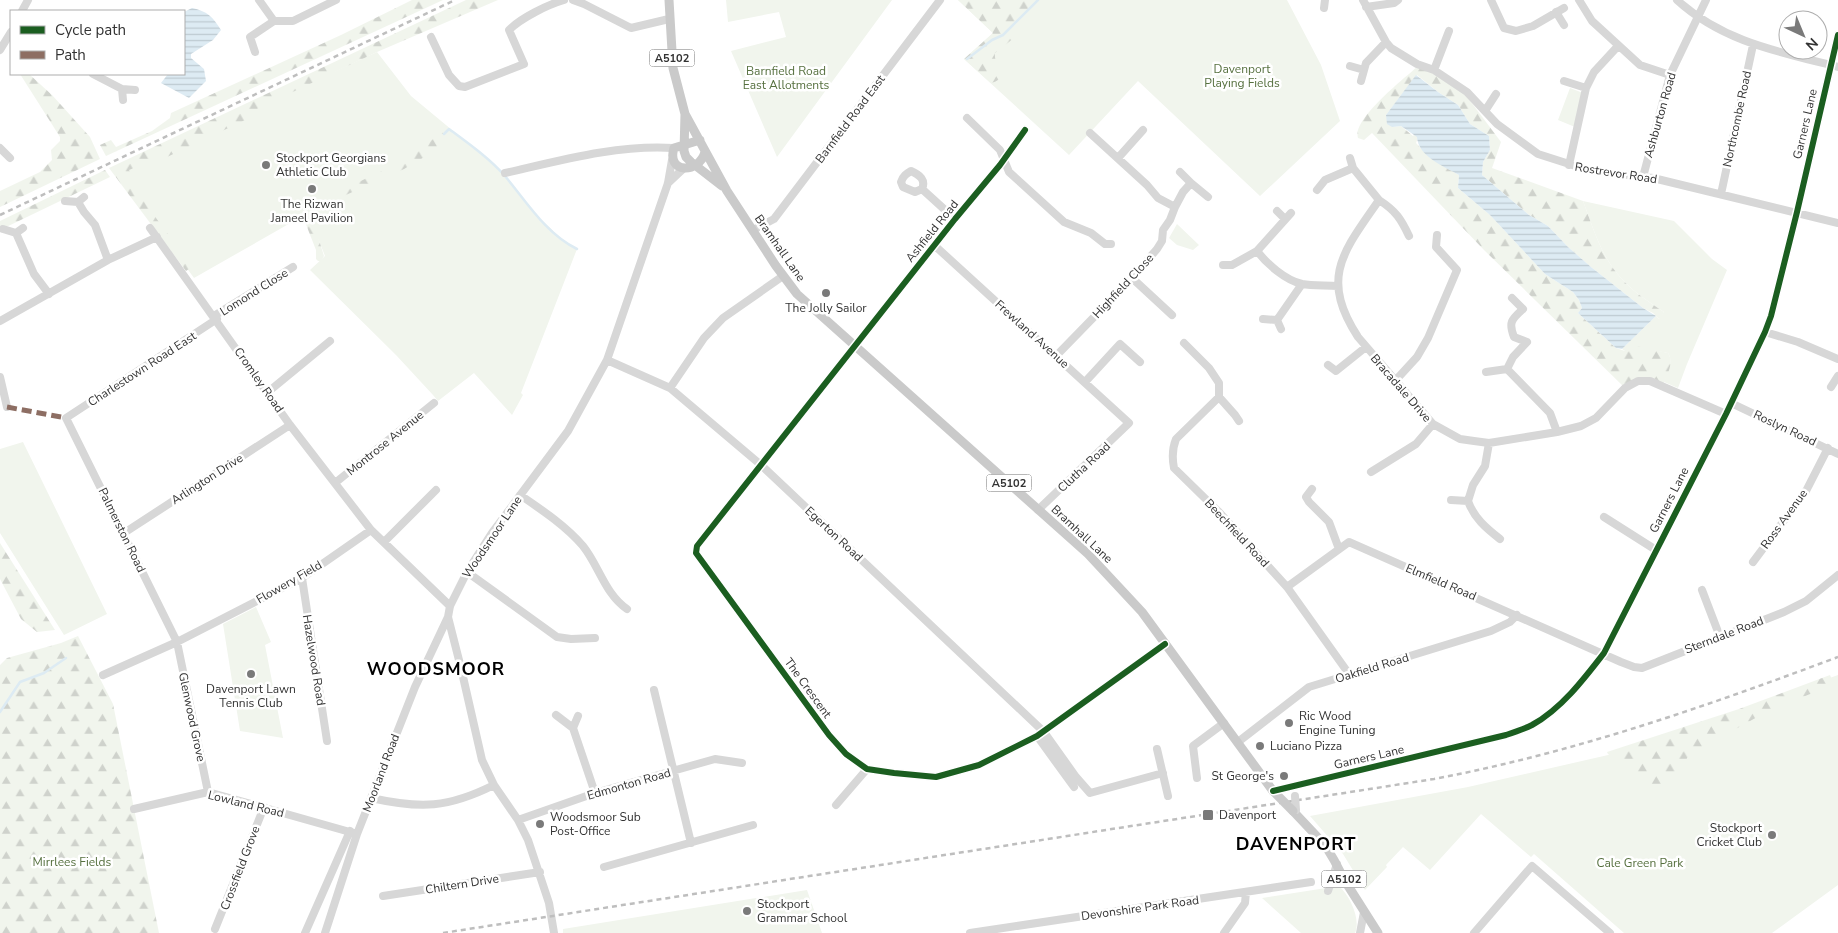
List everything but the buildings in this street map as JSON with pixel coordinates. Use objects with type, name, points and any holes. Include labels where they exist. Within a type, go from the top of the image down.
[{"type":"main road","name":"Bramhall Lane","points":[[669,0],[672,68],[685,114],[727,191],[783,276],[797,294],[1088,554],[1137,605],[1273,791],[1325,845],[1375,932]]},
{"type":"main road","name":"Bramhall Lane","points":[[685,114],[684,145],[686,157],[727,191]]},
{"type":"main road","points":[[700,140],[674,148],[672,160],[678,166],[684,168],[696,166],[704,158],[705,152]]},
{"type":"street","points":[[259,0],[274,21]]},
{"type":"street","points":[[255,52],[250,37],[274,21],[292,21],[336,0]]},
{"type":"street","points":[[432,37],[449,75],[459,86],[464,87],[524,64],[509,30],[553,3],[564,0]]},
{"type":"street","points":[[573,0],[631,28],[669,19]]},
{"type":"street","name":"Barnfield Road East","points":[[753,230],[774,219],[940,0]]},
{"type":"street","points":[[1365,4],[1394,3],[1398,0]]},
{"type":"street","points":[[1491,0],[1504,28],[1516,31],[1533,26],[1564,8]]},
{"type":"street","points":[[1579,0],[1592,21],[1640,65],[1670,75]]},
{"type":"street","points":[[1677,0],[1699,17],[1725,32],[1753,44],[1834,66]]},
{"type":"street","name":"Ashburton Road","points":[[1643,177],[1670,75],[1706,0]]},
{"type":"street","name":"Rostrevor Road","points":[[1365,4],[1391,48],[1417,64],[1434,70],[1467,92],[1498,124],[1538,154],[1588,170],[1643,177],[1838,223]]},
{"type":"street","points":[[1556,12],[1564,25]]},
{"type":"street","points":[[1434,70],[1449,31]]},
{"type":"street","points":[[0,50],[10,34]]},
{"type":"street","name":"Garners Lane","points":[[1273,791],[1506,735],[1532,724],[1571,694],[1604,654],[1726,414],[1765,332],[1771,316],[1834,66],[1838,35]]},
{"type":"street","points":[[1361,81],[1366,63],[1386,42]]},
{"type":"street","name":"Northcombe Road","points":[[1721,194],[1753,44]]},
{"type":"street","points":[[1569,165],[1586,88],[1594,72],[1618,46]]},
{"type":"street","points":[[1350,66],[1364,70]]},
{"type":"street","points":[[95,75],[122,89],[135,90]]},
{"type":"street","points":[[1564,81],[1586,88]]},
{"type":"street","points":[[122,89],[123,100]]},
{"type":"street","points":[[1485,111],[1496,94]]},
{"type":"street","points":[[967,118],[1000,150],[1009,172],[1064,222],[1091,233],[1105,244],[1111,244]]},
{"type":"street","name":"Ashfield Road","points":[[856,345],[1025,130]]},
{"type":"street","points":[[1118,158],[1143,130]]},
{"type":"street","points":[[1090,133],[1147,185],[1158,198],[1175,207]]},
{"type":"street","points":[[0,148],[10,158]]},
{"type":"street","points":[[505,173],[585,155],[639,148],[674,148]]},
{"type":"street","points":[[1350,158],[1353,168],[1379,200],[1393,209],[1409,236]]},
{"type":"street","name":"Woodsmoor Lane","points":[[554,933],[552,916],[540,872],[528,840],[518,820],[494,785],[482,760],[462,668],[448,617],[450,606],[466,572],[492,533],[573,423],[607,360],[668,183],[672,160]]},
{"type":"street","points":[[668,183],[684,168]]},
{"type":"street","points":[[1317,190],[1325,180],[1353,168]]},
{"type":"street","points":[[1180,172],[1208,197]]},
{"type":"street","name":"Highfield Close","points":[[1056,356],[1132,278],[1157,249],[1162,241],[1163,230],[1170,220],[1183,192],[1191,183]]},
{"type":"street","points":[[922,190],[955,219]]},
{"type":"street","points":[[66,201],[81,200],[84,212],[95,225],[108,260]]},
{"type":"street","name":"Bracadale Drive","points":[[1379,200],[1342,257],[1338,286],[1341,304],[1348,321],[1366,347],[1394,382],[1433,424],[1460,439],[1489,443],[1557,432],[1581,426],[1596,418],[1625,388],[1638,381],[1650,381],[1726,414]]},
{"type":"street","points":[[1277,211],[1285,219]]},
{"type":"street","points":[[1223,265],[1232,265],[1257,251],[1292,213]]},
{"type":"street","name":"Cromley Road","points":[[150,228],[290,425],[371,530]]},
{"type":"street","points":[[3,230],[20,230],[34,274],[49,294]]},
{"type":"street","points":[[1394,382],[1417,356],[1428,338],[1457,270],[1436,247],[1437,234]]},
{"type":"street","points":[[0,321],[108,260],[157,237]]},
{"type":"street","name":"Frewland Avenue","points":[[934,245],[1129,424]]},
{"type":"street","points":[[1257,251],[1270,265],[1289,279],[1302,284],[1338,286]]},
{"type":"street","points":[[1232,265],[1234,274]]},
{"type":"street","name":"Lomond Close","points":[[215,318],[293,267]]},
{"type":"street","points":[[670,388],[704,338],[723,318],[783,276]]},
{"type":"street","points":[[1132,278],[1172,315]]},
{"type":"street","points":[[1277,320],[1302,284]]},
{"type":"street","points":[[1506,369],[1512,357],[1527,342],[1514,337],[1510,328],[1513,318],[1523,309],[1512,298]]},
{"type":"street","name":"Charlestown Road East","points":[[66,418],[215,318]]},
{"type":"street","points":[[1263,319],[1277,320]]},
{"type":"street","points":[[1277,320],[1281,329]]},
{"type":"street","points":[[1765,332],[1798,342],[1838,359]]},
{"type":"street","points":[[268,392],[330,342]]},
{"type":"street","points":[[1184,343],[1209,368],[1219,383],[1219,397],[1236,415],[1239,422]]},
{"type":"street","points":[[1085,382],[1120,344],[1140,362]]},
{"type":"street","name":"The Crescent","points":[[856,345],[697,546],[696,553],[828,736],[846,754],[867,768],[936,777],[980,765],[1041,734],[1165,644]]},
{"type":"street","points":[[1328,365],[1336,372],[1366,347]]},
{"type":"street","name":"Egerton Road","points":[[607,360],[670,388],[761,465],[1041,734]]},
{"type":"street","points":[[1486,372],[1506,369]]},
{"type":"street","points":[[1506,369],[1550,413],[1557,432]]},
{"type":"street","points":[[1831,387],[1838,376]]},
{"type":"street","points":[[0,377],[7,407]]},
{"type":"street","name":"Beechfield Road","points":[[1219,397],[1176,439],[1172,460],[1174,468],[1218,511],[1286,587],[1349,674]]},
{"type":"street","name":"Montrose Avenue","points":[[336,483],[434,403]]},
{"type":"street","name":"Roslyn Road","points":[[1731,403],[1838,454]]},
{"type":"street","name":"Palmerston Road","points":[[66,418],[177,642]]},
{"type":"street","name":"Clutha Road","points":[[1038,510],[1129,424]]},
{"type":"street","points":[[1371,472],[1416,444],[1433,424]]},
{"type":"street","name":"Arlington Drive","points":[[124,533],[290,425]]},
{"type":"street","points":[[1489,443],[1485,466],[1473,485],[1468,501],[1472,512],[1483,525],[1500,539]]},
{"type":"street","name":"Ross Avenue","points":[[1753,562],[1806,492],[1828,448]]},
{"type":"street","points":[[1286,587],[1339,549],[1329,522],[1306,497],[1312,489]]},
{"type":"street","points":[[384,542],[436,490]]},
{"type":"street","points":[[520,495],[568,531],[584,548],[618,602],[627,609]]},
{"type":"street","points":[[1451,500],[1468,501]]},
{"type":"street","points":[[1604,517],[1656,550]]},
{"type":"street","points":[[371,530],[450,606]]},
{"type":"street","name":"Flowery Field","points":[[103,675],[177,642],[302,578],[371,530]]},
{"type":"street","name":"Elmfield Road","points":[[1339,549],[1349,542],[1604,654]]},
{"type":"street","points":[[466,572],[557,637],[571,639],[595,638]]},
{"type":"street","name":"Sterndale Road","points":[[1604,654],[1634,668],[1642,668],[1784,612],[1806,601],[1838,575]]},
{"type":"street","name":"Hazelwood Road","points":[[302,578],[327,741]]},
{"type":"street","points":[[1702,590],[1720,636]]},
{"type":"street","name":"Oakfield Road","points":[[1238,742],[1309,687],[1490,631],[1510,622],[1517,615]]},
{"type":"street","name":"Moorland Road","points":[[325,933],[353,833],[371,798],[414,687],[448,617]]},
{"type":"street","name":"Glenwood Grove","points":[[177,642],[208,792]]},
{"type":"street","points":[[654,690],[691,843]]},
{"type":"street","points":[[556,715],[573,728],[595,793]]},
{"type":"street","points":[[573,728],[578,716]]},
{"type":"street","points":[[1197,778],[1193,746],[1224,723]]},
{"type":"street","points":[[1041,734],[1090,793],[1163,773]]},
{"type":"street","points":[[1041,734],[1074,787]]},
{"type":"street","points":[[1157,749],[1168,796]]},
{"type":"street","name":"Edmonton Road","points":[[518,820],[595,793],[715,759],[742,763]]},
{"type":"street","points":[[836,805],[867,768]]},
{"type":"street","points":[[1296,813],[1295,796],[1309,782]]},
{"type":"street","points":[[371,798],[399,804],[424,806],[449,803],[471,797],[494,785]]},
{"type":"street","name":"Lowland Road","points":[[134,809],[208,792],[353,833]]},
{"type":"street","name":"Crossfield Grove","points":[[216,929],[264,807]]},
{"type":"street","points":[[604,867],[753,825]]},
{"type":"street","points":[[305,933],[353,833]]},
{"type":"street","points":[[1328,891],[1336,864]]},
{"type":"street","points":[[1474,933],[1532,866],[1610,933]]},
{"type":"street","name":"Chiltern Drive","points":[[384,896],[540,872]]},
{"type":"street","name":"Devonshire Park Road","points":[[970,933],[1006,930],[1311,882]]},
{"type":"street","points":[[1224,933],[1245,903],[1246,892]]},
{"type":"street","points":[[1360,933],[1364,912]]},
{"type":"green space","points":[[412,0],[443,0],[106,156],[100,145],[111,140],[116,147],[152,131],[170,118],[171,113],[341,35]]},
{"type":"green space","points":[[466,0],[498,0],[377,52],[257,109],[256,115],[150,165],[148,162],[129,170],[145,203],[192,267],[186,271],[109,168]]},
{"type":"green space","name":"Barnfield Road East Allotments","points":[[726,0],[892,0],[777,157],[731,51],[786,37],[779,12],[728,22]]},
{"type":"green space","name":"Davenport Playing Fields","points":[[958,0],[1287,0],[1321,65],[1340,121],[1260,196],[1138,81],[1069,155],[964,59],[993,33]]},
{"type":"green space","points":[[958,0],[1042,0],[1014,38],[995,53],[1001,74],[997,81],[991,83],[964,59],[993,33]]},
{"type":"green space","points":[[377,52],[411,96],[499,169],[534,213],[563,240],[577,249],[521,393],[523,395],[512,415],[474,373],[438,401],[396,355],[310,270],[325,256],[308,213],[194,278],[117,172]]},
{"type":"green space","points":[[1418,66],[1429,70],[1465,94],[1501,142],[1492,168],[1583,201],[1597,238],[1610,264],[1632,289],[1664,312],[1661,318],[1659,319],[1653,313],[1643,308],[1591,267],[1548,226],[1529,215],[1482,175],[1483,162],[1490,150],[1489,136],[1470,124],[1458,105],[1417,75],[1386,115],[1392,127],[1401,126],[1413,136],[1428,119],[1432,121],[1429,130],[1426,134],[1423,132],[1416,143],[1430,158],[1459,175],[1458,188],[1490,215],[1545,274],[1573,292],[1582,308],[1578,313],[1616,348],[1625,351],[1632,345],[1668,353],[1671,361],[1663,386],[1650,381],[1625,388],[1484,250],[1372,133],[1364,140],[1358,138],[1358,130],[1371,110],[1391,89]]},
{"type":"green space","points":[[21,75],[30,75],[52,95],[90,137],[100,159],[0,207],[0,191],[40,172],[52,160],[51,150],[60,141],[60,137]]},
{"type":"green space","points":[[1570,88],[1583,93],[1575,127],[1558,120]]},
{"type":"green space","points":[[442,132],[445,138],[438,149],[404,169],[310,211],[324,256],[321,261],[318,261],[300,205],[311,200],[323,199],[409,158]]},
{"type":"green space","points":[[105,170],[110,177],[0,230],[0,221]]},
{"type":"green space","points":[[1583,201],[1674,221],[1712,259],[1727,270],[1678,388],[1664,382],[1670,364],[1668,353],[1651,350],[1625,351],[1622,349],[1656,316],[1659,319],[1664,312],[1632,289],[1610,264],[1593,229]]},
{"type":"green space","points":[[1177,224],[1199,245],[1193,250],[1177,245],[1169,238]]},
{"type":"green space","points":[[23,442],[107,614],[64,635],[0,533],[0,449]]},
{"type":"green space","points":[[0,543],[55,630],[37,632],[21,619],[0,579]]},
{"type":"green space","name":"Davenport Lawn Tennis Club","points":[[256,607],[271,642],[265,645],[283,738],[240,731],[223,624]]},
{"type":"green space","name":"Mirrlees Fields","points":[[78,636],[113,704],[159,933],[0,933],[0,665],[7,658],[61,643]]},
{"type":"green space","points":[[1830,675],[1833,682],[1815,692],[1768,711],[1689,755],[1662,799],[1607,752],[1739,709]]},
{"type":"green space","name":"Cale Green Park","points":[[1838,675],[1838,885],[1772,933],[1624,933],[1534,854],[1531,857],[1481,814],[1430,870],[1403,847],[1365,890],[1343,854],[1310,816],[1468,787],[1630,750]]},
{"type":"green space","points":[[1339,886],[1353,908],[1357,921],[1355,933],[1301,933],[1262,898]]},
{"type":"green space","name":"Stockport Grammar School","points":[[807,890],[822,933],[563,933],[563,929]]},
{"type":"shaded area","points":[[192,8],[202,11],[209,15],[221,30],[213,40],[191,54],[191,58],[204,69],[206,81],[189,98],[161,83],[167,75],[185,75],[185,12]]},
{"type":"shaded area","points":[[1416,75],[1458,105],[1470,124],[1489,136],[1490,150],[1483,162],[1482,175],[1529,215],[1548,226],[1591,267],[1656,316],[1622,349],[1616,348],[1578,313],[1582,308],[1573,292],[1545,274],[1490,215],[1458,188],[1459,175],[1432,160],[1418,144],[1417,137],[1401,126],[1392,127],[1387,124],[1386,115]]},
{"type":"waterway","points":[[967,59],[992,40],[1003,35],[1038,0]]},
{"type":"waterway","points":[[444,134],[449,129],[499,169],[546,226],[566,243],[577,249]]},
{"type":"waterway","points":[[0,712],[20,682],[44,673],[66,658]]},
{"type":"railway","points":[[0,215],[455,0]]},
{"type":"railway","points":[[443,933],[1434,779],[1538,756],[1639,727],[1838,657]]},
{"type":"marked path","points":[[7,407],[66,418]]},
{"type":"cycle path","points":[[1273,791],[1506,735],[1526,728],[1553,711],[1580,683],[1604,653],[1726,414],[1765,332],[1771,316],[1797,212],[1838,35]]},
{"type":"cycle path","points":[[1025,130],[1000,165],[955,219],[697,546],[696,553],[829,735],[846,754],[867,769],[936,777],[979,765],[1037,736],[1165,644]]},
{"type":"place","name":"Stockport Georgians Athletic Club","points":[[266,165]]},
{"type":"place","name":"The Rizwan Jameel Pavilion","points":[[312,189]]},
{"type":"place","name":"The Jolly Sailor","points":[[826,293]]},
{"type":"place","name":"Davenport Lawn Tennis Club","points":[[251,674]]},
{"type":"place","name":"Ric Wood Engine Tuning","points":[[1289,723]]},
{"type":"place","name":"Luciano Pizza","points":[[1260,746]]},
{"type":"place","name":"St George's","points":[[1284,776]]},
{"type":"place","name":"Davenport","points":[[1208,815]]},
{"type":"place","name":"Woodsmoor Sub Post-Office","points":[[540,824]]},
{"type":"place","name":"Stockport Cricket Club","points":[[1772,835]]},
{"type":"place","name":"Stockport Grammar School","points":[[747,911]]},
{"type":"district","name":"WOODSMOOR","points":[[436,669]]},
{"type":"district","name":"DAVENPORT","points":[[1296,844]]}]
